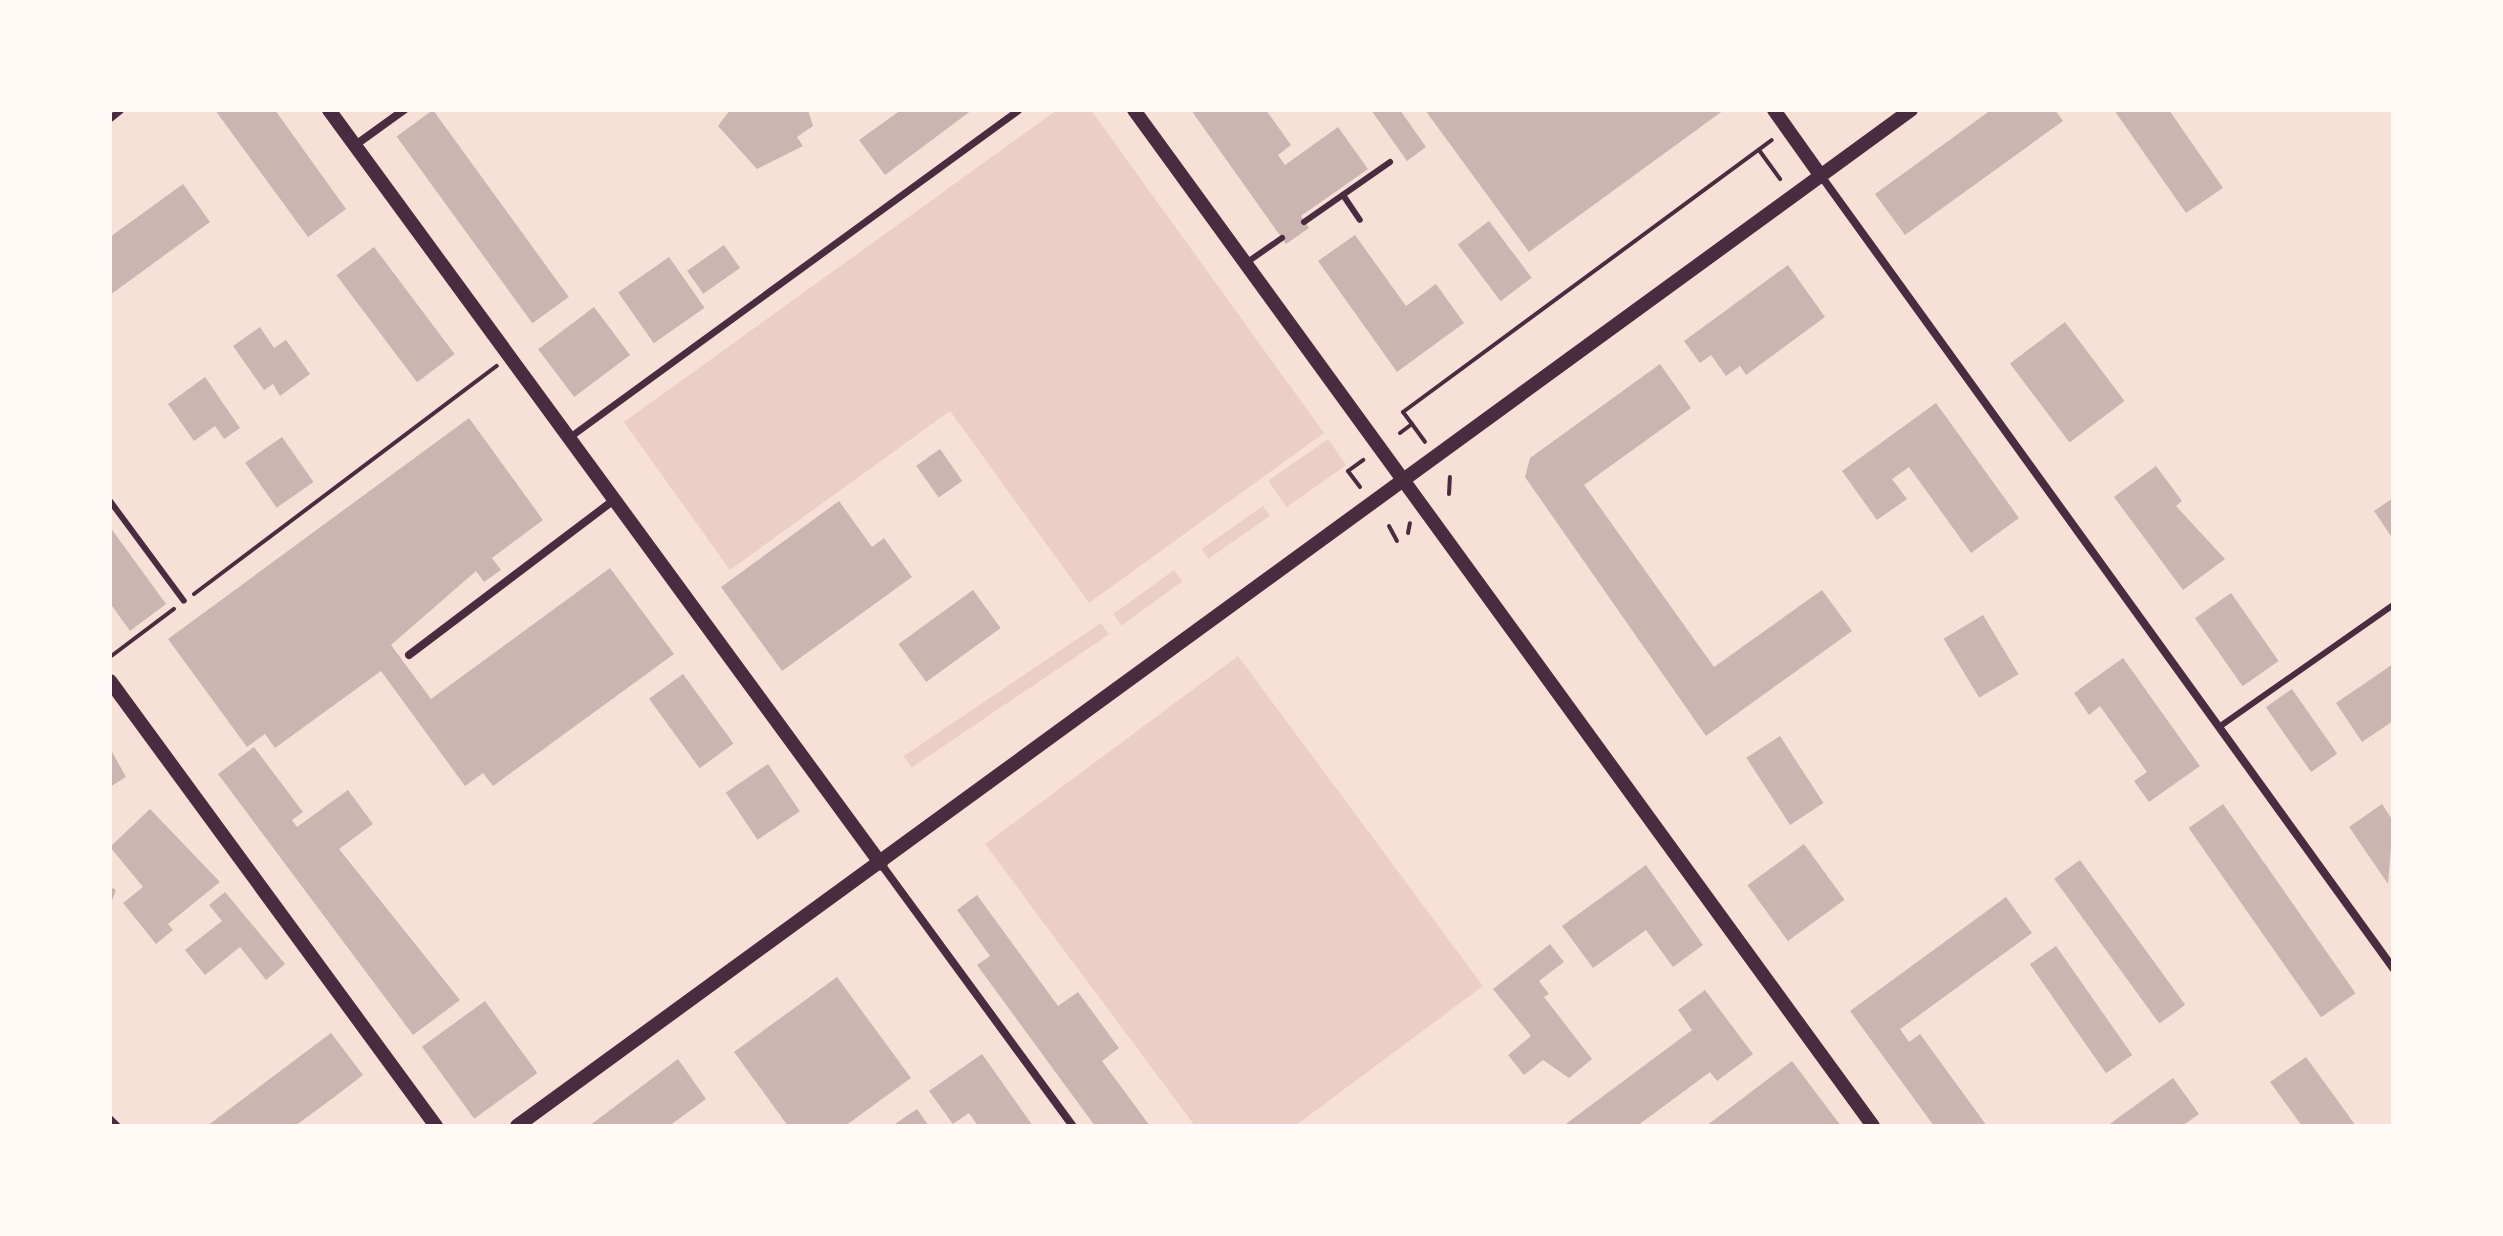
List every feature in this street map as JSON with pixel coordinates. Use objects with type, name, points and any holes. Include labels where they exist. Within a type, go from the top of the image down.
[{"type":"street","points":[[110,118],[120,110]]},
{"type":"street","points":[[329,110],[1073,1126]]},
{"type":"street","points":[[354,146],[404,110]]},
{"type":"street","points":[[568,438],[1018,110]]},
{"type":"street","points":[[1134,110],[1407,481],[1873,1126]]},
{"type":"street","points":[[1774,110],[2393,968]]},
{"type":"street","points":[[517,1126],[1407,481],[1818,172],[1911,110]]},
{"type":"street","points":[[409,655],[614,500]]},
{"type":"street","points":[[110,681],[436,1126]]},
{"type":"lane","points":[[1304,222],[1390,162]]},
{"type":"lane","points":[[1343,195],[1360,220]]},
{"type":"lane","points":[[1246,263],[1282,238]]},
{"type":"lane","points":[[110,501],[184,601]]},
{"type":"lane","points":[[2219,727],[2393,605]]},
{"type":"lane","points":[[110,1118],[118,1126]]},
{"type":"path","points":[[1425,442],[1403,412],[1779,135]]},
{"type":"path","points":[[1759,150],[1780,179]]},
{"type":"path","points":[[110,657],[508,358]]},
{"type":"path","points":[[1400,433],[1412,424]]},
{"type":"path","points":[[1360,487],[1348,471],[1363,460]]},
{"type":"path","points":[[1449,494],[1450,477]]},
{"type":"path","points":[[1408,533],[1410,523]]},
{"type":"path","points":[[1389,526],[1397,541]]},
{"type":"path","points":[[459,1126],[470,1126]]},
{"type":"shaded area","points":[[1057,110],[1091,110],[1324,433],[1089,603],[950,411],[730,570],[624,422]]},
{"type":"shaded area","points":[[1328,439],[1346,465],[1287,507],[1268,481]]},
{"type":"shaded area","points":[[1263,506],[1270,516],[1208,559],[1202,549]]},
{"type":"shaded area","points":[[1174,570],[1182,581],[1122,625],[1113,614]]},
{"type":"shaded area","points":[[1101,623],[1109,635],[912,768],[904,756]]},
{"type":"shaded area","points":[[1238,656],[1483,986],[1295,1126],[1195,1126],[985,844]]},
{"type":"building","points":[[215,110],[275,110],[346,209],[308,237]]},
{"type":"building","points":[[433,110],[569,297],[532,323],[397,136]]},
{"type":"building","points":[[730,110],[808,110],[813,126],[797,137],[803,146],[757,169],[718,126]]},
{"type":"building","points":[[901,110],[972,110],[885,175],[859,140]]},
{"type":"building","points":[[1191,110],[1266,110],[1291,145],[1278,155],[1285,165],[1338,127],[1368,169],[1301,216],[1309,228],[1286,244]]},
{"type":"building","points":[[1371,110],[1400,110],[1426,147],[1407,161]]},
{"type":"building","points":[[1425,110],[1724,110],[1529,252]]},
{"type":"building","points":[[1991,110],[2055,110],[2063,121],[1905,235],[1875,194]]},
{"type":"building","points":[[2114,110],[2169,110],[2223,188],[2186,213]]},
{"type":"building","points":[[183,184],[210,222],[110,295],[110,237]]},
{"type":"building","points":[[1489,221],[1532,278],[1501,301],[1458,244]]},
{"type":"building","points":[[1355,235],[1406,306],[1436,284],[1464,323],[1397,372],[1318,261]]},
{"type":"building","points":[[724,245],[740,268],[703,294],[687,271]]},
{"type":"building","points":[[374,247],[455,354],[417,382],[336,275]]},
{"type":"building","points":[[669,257],[705,308],[654,343],[618,293]]},
{"type":"building","points":[[1788,265],[1825,317],[1746,375],[1740,366],[1726,376],[1711,355],[1700,363],[1684,341]]},
{"type":"building","points":[[594,307],[630,355],[574,397],[538,349]]},
{"type":"building","points":[[2065,322],[2125,401],[2069,443],[2010,364]]},
{"type":"building","points":[[260,327],[274,348],[286,340],[310,374],[280,396],[273,384],[264,390],[233,346]]},
{"type":"building","points":[[1660,364],[1691,408],[1584,485],[1714,667],[1822,590],[1852,631],[1706,736],[1525,477],[1530,458]]},
{"type":"building","points":[[205,377],[240,428],[224,439],[215,426],[194,441],[168,404]]},
{"type":"building","points":[[1936,403],[2019,518],[1971,553],[1909,467],[1892,479],[1907,499],[1877,520],[1842,471]]},
{"type":"building","points":[[469,418],[543,520],[492,558],[501,570],[484,582],[476,571],[391,645],[431,699],[610,568],[674,654],[493,786],[483,773],[465,786],[381,671],[275,748],[265,734],[247,747],[168,639]]},
{"type":"building","points":[[282,437],[314,482],[277,508],[245,463]]},
{"type":"building","points":[[940,449],[962,481],[939,498],[916,466]]},
{"type":"building","points":[[2156,466],[2182,501],[2176,506],[2225,559],[2183,590],[2114,497]]},
{"type":"building","points":[[2393,498],[2393,539],[2374,511]]},
{"type":"building","points":[[839,501],[872,547],[884,538],[912,577],[782,671],[721,587]]},
{"type":"building","points":[[110,527],[166,604],[130,631],[110,603]]},
{"type":"building","points":[[973,590],[1001,628],[926,682],[899,644]]},
{"type":"building","points":[[2231,593],[2279,661],[2243,686],[2195,618]]},
{"type":"building","points":[[1983,615],[2019,674],[1979,698],[1944,639]]},
{"type":"building","points":[[2123,658],[2200,766],[2149,802],[2134,781],[2147,772],[2100,706],[2089,715],[2074,693]]},
{"type":"building","points":[[2393,664],[2393,721],[2362,742],[2336,703]]},
{"type":"building","points":[[683,674],[734,744],[700,768],[649,699]]},
{"type":"building","points":[[2292,689],[2337,754],[2311,772],[2266,707]]},
{"type":"building","points":[[1780,736],[1824,803],[1790,825],[1746,758]]},
{"type":"building","points":[[254,747],[303,812],[292,820],[297,827],[348,790],[373,824],[339,849],[460,1000],[413,1035],[218,774]]},
{"type":"building","points":[[110,748],[126,777],[110,787]]},
{"type":"building","points":[[768,764],[800,811],[758,840],[726,793]]},
{"type":"building","points":[[2223,804],[2355,993],[2321,1017],[2189,828]]},
{"type":"building","points":[[2382,804],[2393,821],[2388,884],[2349,827]]},
{"type":"building","points":[[150,809],[220,882],[168,924],[173,930],[156,944],[123,903],[143,887],[110,847]]},
{"type":"building","points":[[1804,844],[1845,900],[1788,941],[1747,885]]},
{"type":"building","points":[[2080,860],[2185,1005],[2159,1024],[2054,879]]},
{"type":"building","points":[[1646,865],[1703,945],[1673,967],[1646,930],[1593,968],[1562,926]]},
{"type":"building","points":[[110,887],[116,890],[110,906]]},
{"type":"building","points":[[225,892],[285,964],[266,980],[240,947],[205,975],[185,950],[222,921],[209,905]]},
{"type":"building","points":[[977,895],[1058,1006],[1078,992],[1119,1048],[1102,1061],[1150,1126],[1095,1126],[977,965],[990,956],[957,910]]},
{"type":"building","points":[[2006,897],[2032,933],[1900,1029],[1909,1042],[1920,1034],[1987,1126],[1934,1126],[1850,1011]]},
{"type":"building","points":[[1550,944],[1564,962],[1539,981],[1549,994],[1544,997],[1592,1059],[1569,1078],[1543,1060],[1524,1075],[1508,1055],[1531,1036],[1493,989]]},
{"type":"building","points":[[2056,946],[2132,1055],[2106,1073],[2030,964]]},
{"type":"building","points":[[837,977],[911,1078],[845,1126],[788,1126],[734,1052]]},
{"type":"building","points":[[1705,990],[1753,1054],[1717,1081],[1710,1072],[1637,1126],[1563,1126],[1692,1030],[1678,1010]]},
{"type":"building","points":[[485,1001],[537,1073],[474,1119],[422,1047]]},
{"type":"building","points":[[331,1033],[363,1075],[333,1098],[295,1126],[207,1126]]},
{"type":"building","points":[[982,1054],[1033,1126],[978,1126],[969,1113],[953,1124],[929,1091]]},
{"type":"building","points":[[2306,1057],[2356,1126],[2302,1126],[2270,1082]]},
{"type":"building","points":[[678,1059],[706,1099],[669,1126],[589,1126]]},
{"type":"building","points":[[1792,1061],[1841,1126],[1706,1126]]},
{"type":"building","points":[[2173,1078],[2199,1114],[2182,1126],[2107,1126]]},
{"type":"building","points":[[917,1109],[929,1126],[892,1126]]}]
